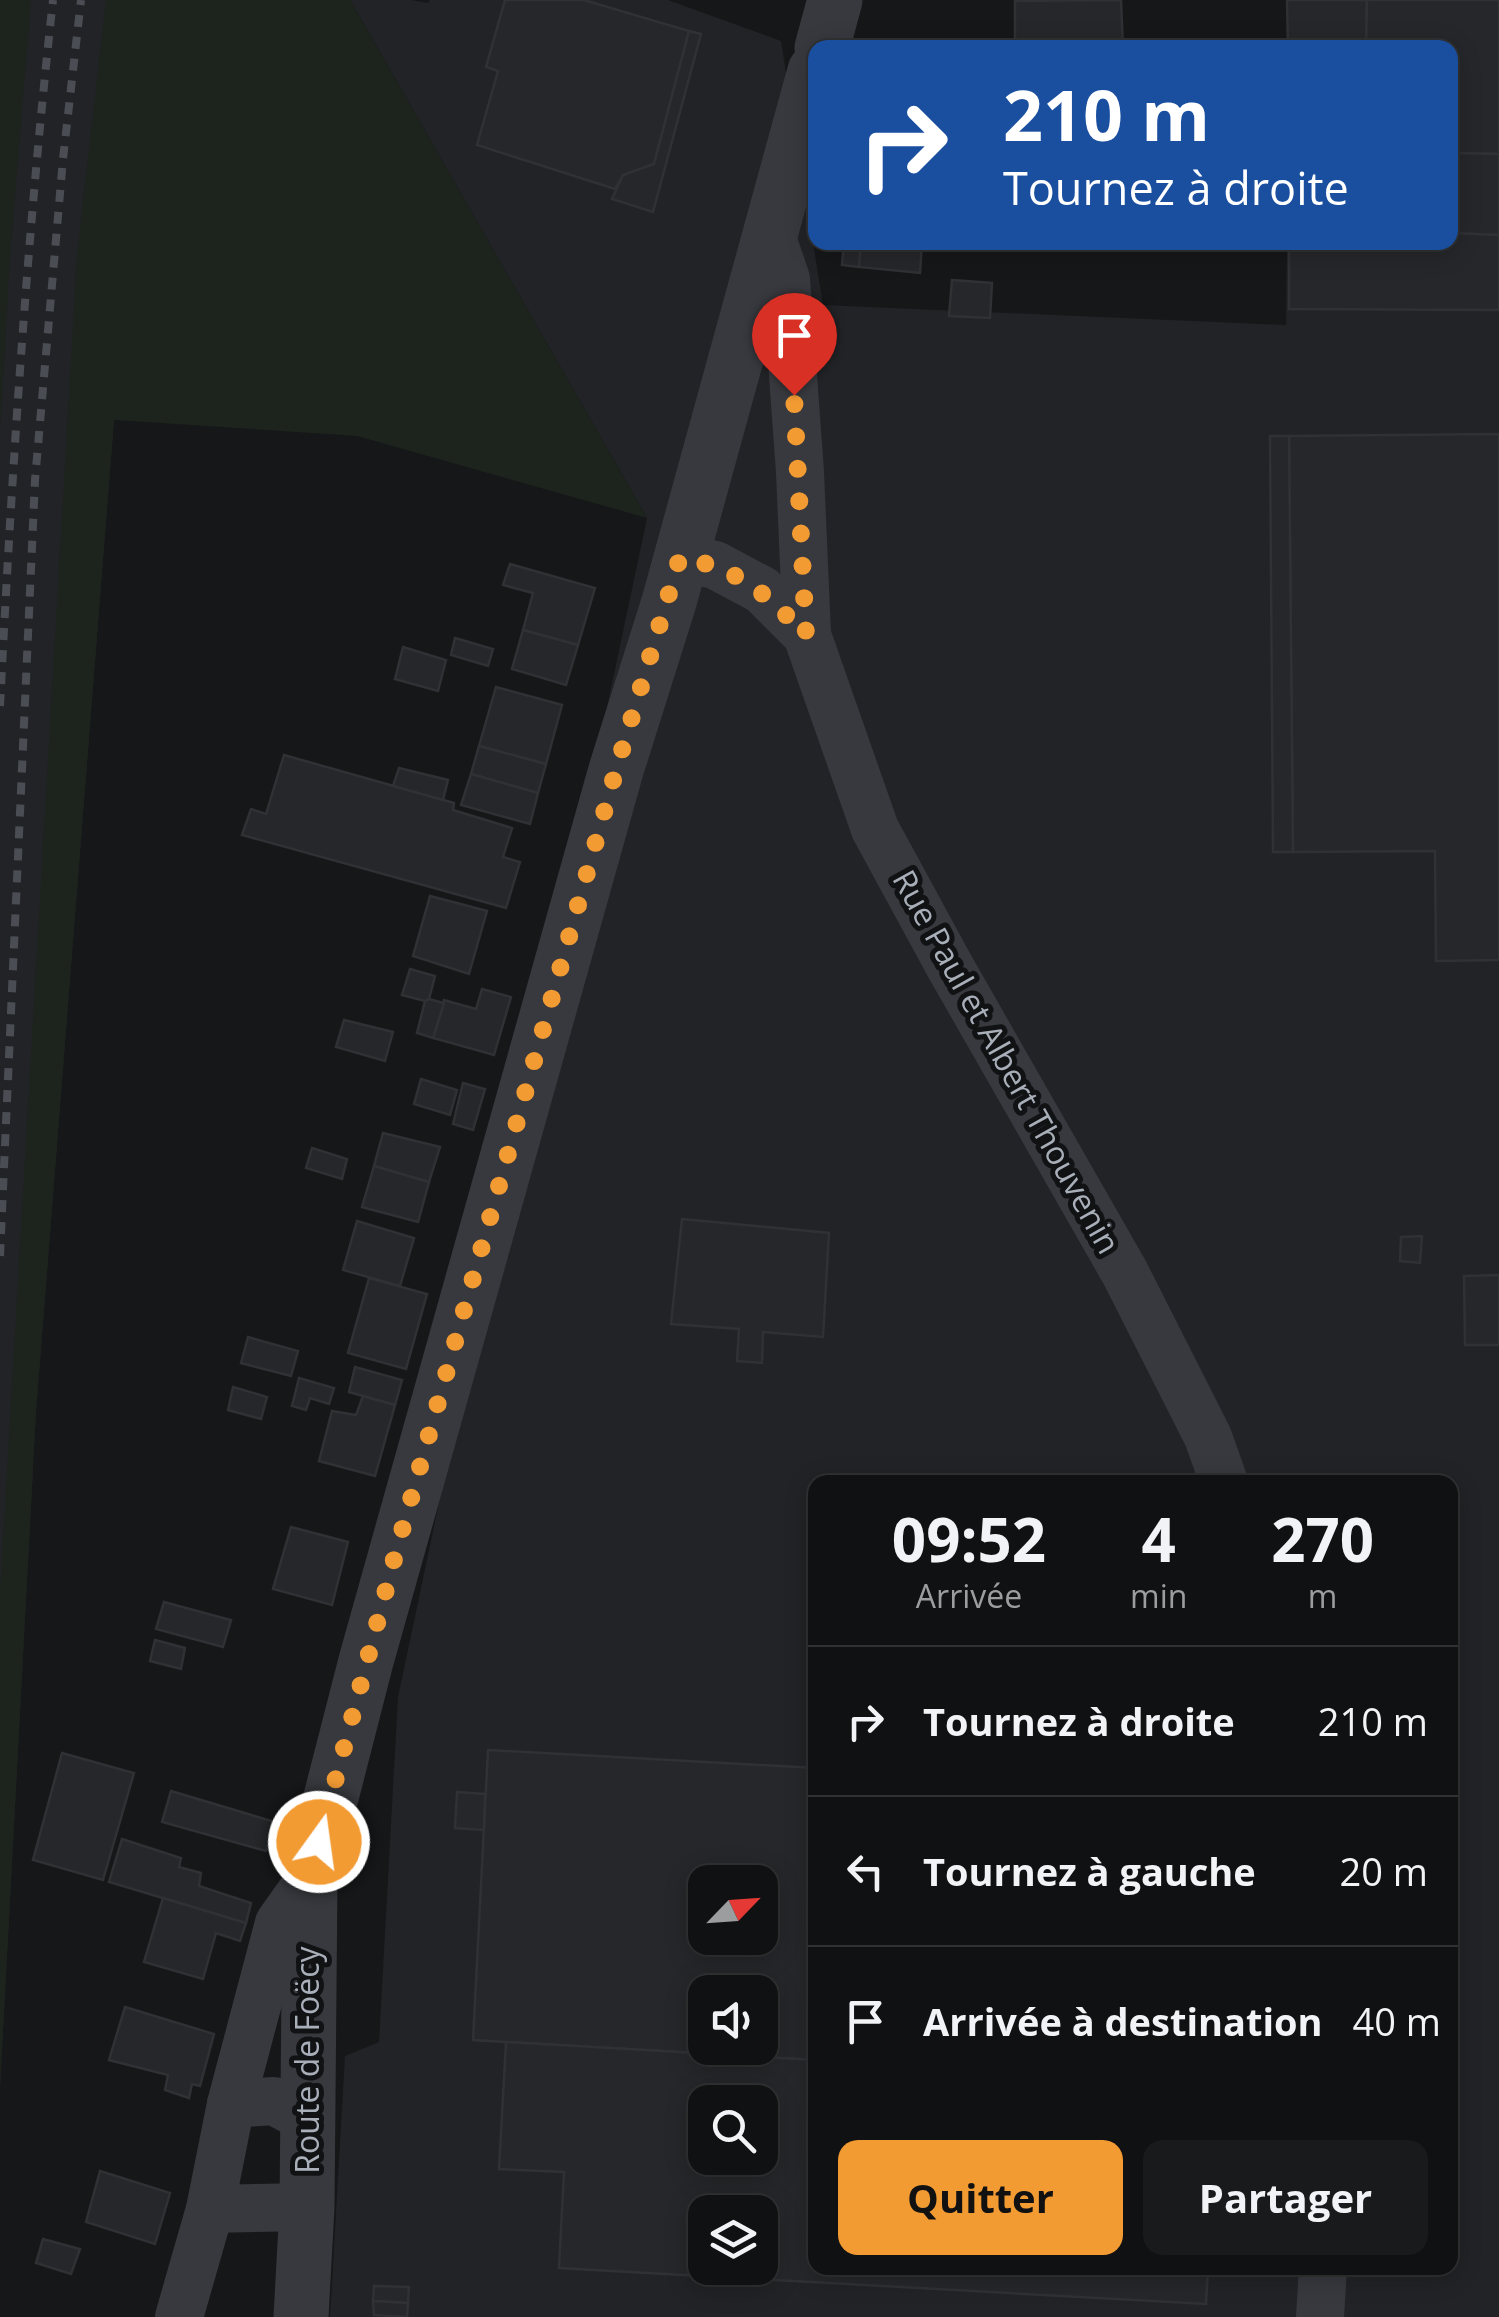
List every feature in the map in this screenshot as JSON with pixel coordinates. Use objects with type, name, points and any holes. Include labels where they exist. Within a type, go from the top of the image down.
[{"type":"street","points":[[824,40],[835,0]]},
{"type":"street","name":"Route de Foëcy","points":[[301,2317],[308,2207],[310,1878],[366,1661],[808,97]]},
{"type":"street","name":"Rue Paul et Albert Thouvenin","points":[[770,232],[786,279],[800,472],[806,635],[875,829],[949,966],[1126,1273],[1208,1437],[1222,1475]]},
{"type":"street","name":"Rue Paul et Albert Thouvenin","points":[[680,557],[715,565],[762,590],[806,635]]},
{"type":"street","points":[[178,2317],[210,2210],[231,2104],[279,1923],[310,1878]]},
{"type":"street","points":[[231,2104],[274,2101],[308,2119]]},
{"type":"street","points":[[210,2210],[308,2207]]},
{"type":"street","points":[[1320,2317],[1322,2275]]},
{"type":"shaded area","points":[[0,0],[31,0],[0,433]]},
{"type":"shaded area","points":[[12,0],[159,0],[114,420],[36,1412],[0,2088],[0,155]]},
{"type":"shaded area","points":[[106,0],[350,0],[647,518],[357,436],[114,420],[36,1412],[0,2088],[0,1594],[77,256]]},
{"type":"shaded area","points":[[350,0],[668,0],[781,41],[808,211],[808,250],[814,250],[823,305],[1286,325],[1287,250],[1458,250],[1458,40],[1288,40],[1288,0],[1499,0],[1499,2317],[330,2317],[345,2056],[379,2042],[398,1697],[647,518]]},
{"type":"building","points":[[505,0],[584,0],[689,31],[654,164],[623,175],[615,189],[477,145],[498,71],[486,67]]},
{"type":"building","points":[[1121,0],[1123,40],[1015,40],[1015,1]]},
{"type":"building","points":[[1287,0],[1367,0],[1366,40],[1288,40]]},
{"type":"building","points":[[1367,0],[1499,0],[1499,154],[1458,153],[1458,40],[1366,40]]},
{"type":"building","points":[[689,31],[701,34],[653,212],[612,199],[623,175],[654,164]]},
{"type":"building","points":[[1458,153],[1499,154],[1499,235],[1458,233]]},
{"type":"building","points":[[1458,233],[1499,235],[1499,310],[1289,309],[1289,250],[1458,250]]},
{"type":"building","points":[[843,250],[860,250],[859,267],[842,265]]},
{"type":"building","points":[[860,250],[921,250],[920,273],[859,267]]},
{"type":"building","points":[[952,280],[992,283],[990,318],[949,316]]},
{"type":"building","points":[[1499,434],[1499,960],[1436,961],[1435,851],[1293,852],[1289,436]]},
{"type":"building","points":[[1270,436],[1289,436],[1293,852],[1273,852]]},
{"type":"building","points":[[510,564],[595,588],[578,645],[523,630],[533,593],[503,585]]},
{"type":"building","points":[[523,630],[578,645],[566,685],[512,669]]},
{"type":"building","points":[[455,638],[493,649],[488,666],[451,655]]},
{"type":"building","points":[[403,647],[446,660],[438,691],[395,679]]},
{"type":"building","points":[[496,687],[562,705],[546,764],[479,746]]},
{"type":"building","points":[[479,746],[546,764],[538,793],[471,774]]},
{"type":"building","points":[[284,755],[454,803],[453,810],[512,828],[503,857],[520,862],[506,908],[242,835],[251,809],[266,814]]},
{"type":"building","points":[[399,768],[448,780],[443,800],[393,786]]},
{"type":"building","points":[[471,774],[538,793],[530,824],[461,805]]},
{"type":"building","points":[[430,896],[487,911],[469,974],[413,956]]},
{"type":"building","points":[[410,969],[435,976],[429,999],[402,995]]},
{"type":"building","points":[[482,989],[511,997],[494,1055],[433,1038],[444,1000],[476,1009]]},
{"type":"building","points":[[425,1001],[444,1003],[433,1038],[417,1033]]},
{"type":"building","points":[[344,1020],[393,1032],[385,1061],[336,1047]]},
{"type":"building","points":[[421,1079],[457,1090],[450,1115],[414,1104]]},
{"type":"building","points":[[463,1083],[485,1089],[473,1130],[453,1124]]},
{"type":"building","points":[[383,1133],[440,1147],[429,1182],[374,1166]]},
{"type":"building","points":[[312,1148],[347,1159],[342,1179],[306,1168]]},
{"type":"building","points":[[374,1166],[429,1182],[418,1222],[362,1207]]},
{"type":"building","points":[[682,1219],[829,1233],[823,1337],[763,1332],[762,1363],[737,1361],[739,1329],[671,1324]]},
{"type":"building","points":[[357,1221],[414,1238],[400,1286],[343,1270]]},
{"type":"building","points":[[1422,1236],[1420,1263],[1400,1261],[1401,1237]]},
{"type":"building","points":[[1499,1275],[1499,1345],[1465,1345],[1464,1276]]},
{"type":"building","points":[[369,1278],[427,1294],[406,1369],[348,1353]]},
{"type":"building","points":[[248,1337],[298,1351],[291,1376],[241,1363]]},
{"type":"building","points":[[355,1367],[402,1380],[395,1405],[349,1392]]},
{"type":"building","points":[[299,1378],[334,1388],[329,1404],[310,1398],[306,1410],[292,1406]]},
{"type":"building","points":[[233,1387],[267,1397],[261,1419],[228,1410]]},
{"type":"building","points":[[363,1396],[395,1405],[375,1476],[319,1461],[332,1411],[356,1415]]},
{"type":"building","points":[[291,1527],[348,1542],[332,1605],[273,1589]]},
{"type":"building","points":[[164,1602],[231,1620],[223,1647],[156,1629]]},
{"type":"building","points":[[155,1640],[185,1648],[181,1669],[150,1661]]},
{"type":"building","points":[[488,1750],[808,1768],[808,2060],[778,2058],[778,1975],[688,1975],[688,2053],[473,2040]]},
{"type":"building","points":[[62,1753],[134,1773],[103,1880],[33,1860]]},
{"type":"building","points":[[171,1791],[275,1822],[266,1851],[162,1822]]},
{"type":"building","points":[[457,1792],[485,1794],[484,1830],[455,1828]]},
{"type":"building","points":[[122,1839],[181,1858],[179,1867],[201,1873],[199,1886],[251,1903],[246,1923],[109,1882]]},
{"type":"building","points":[[163,1898],[246,1923],[240,1941],[216,1933],[203,1979],[144,1962]]},
{"type":"building","points":[[125,2007],[214,2034],[200,2086],[192,2084],[189,2098],[165,2090],[168,2075],[109,2060]]},
{"type":"building","points":[[506,2042],[688,2053],[688,2065],[778,2065],[778,2058],[808,2060],[808,2275],[1208,2275],[1206,2304],[778,2280],[778,2195],[688,2195],[688,2275],[559,2268],[564,2172],[499,2169]]},
{"type":"building","points":[[100,2171],[170,2193],[155,2244],[86,2222]]},
{"type":"building","points":[[43,2239],[80,2249],[71,2274],[36,2263]]},
{"type":"building","points":[[374,2286],[409,2287],[408,2303],[373,2301]]},
{"type":"building","points":[[373,2301],[408,2303],[407,2317],[374,2315]]},
{"type":"railway","points":[[0,706],[21,353],[53,0]]},
{"type":"railway","points":[[0,1256],[35,480],[81,0]]},
{"type":"route","points":[[319,1842],[396,1552],[616,770],[680,557],[715,565],[762,590],[806,635],[794,395]]}]
